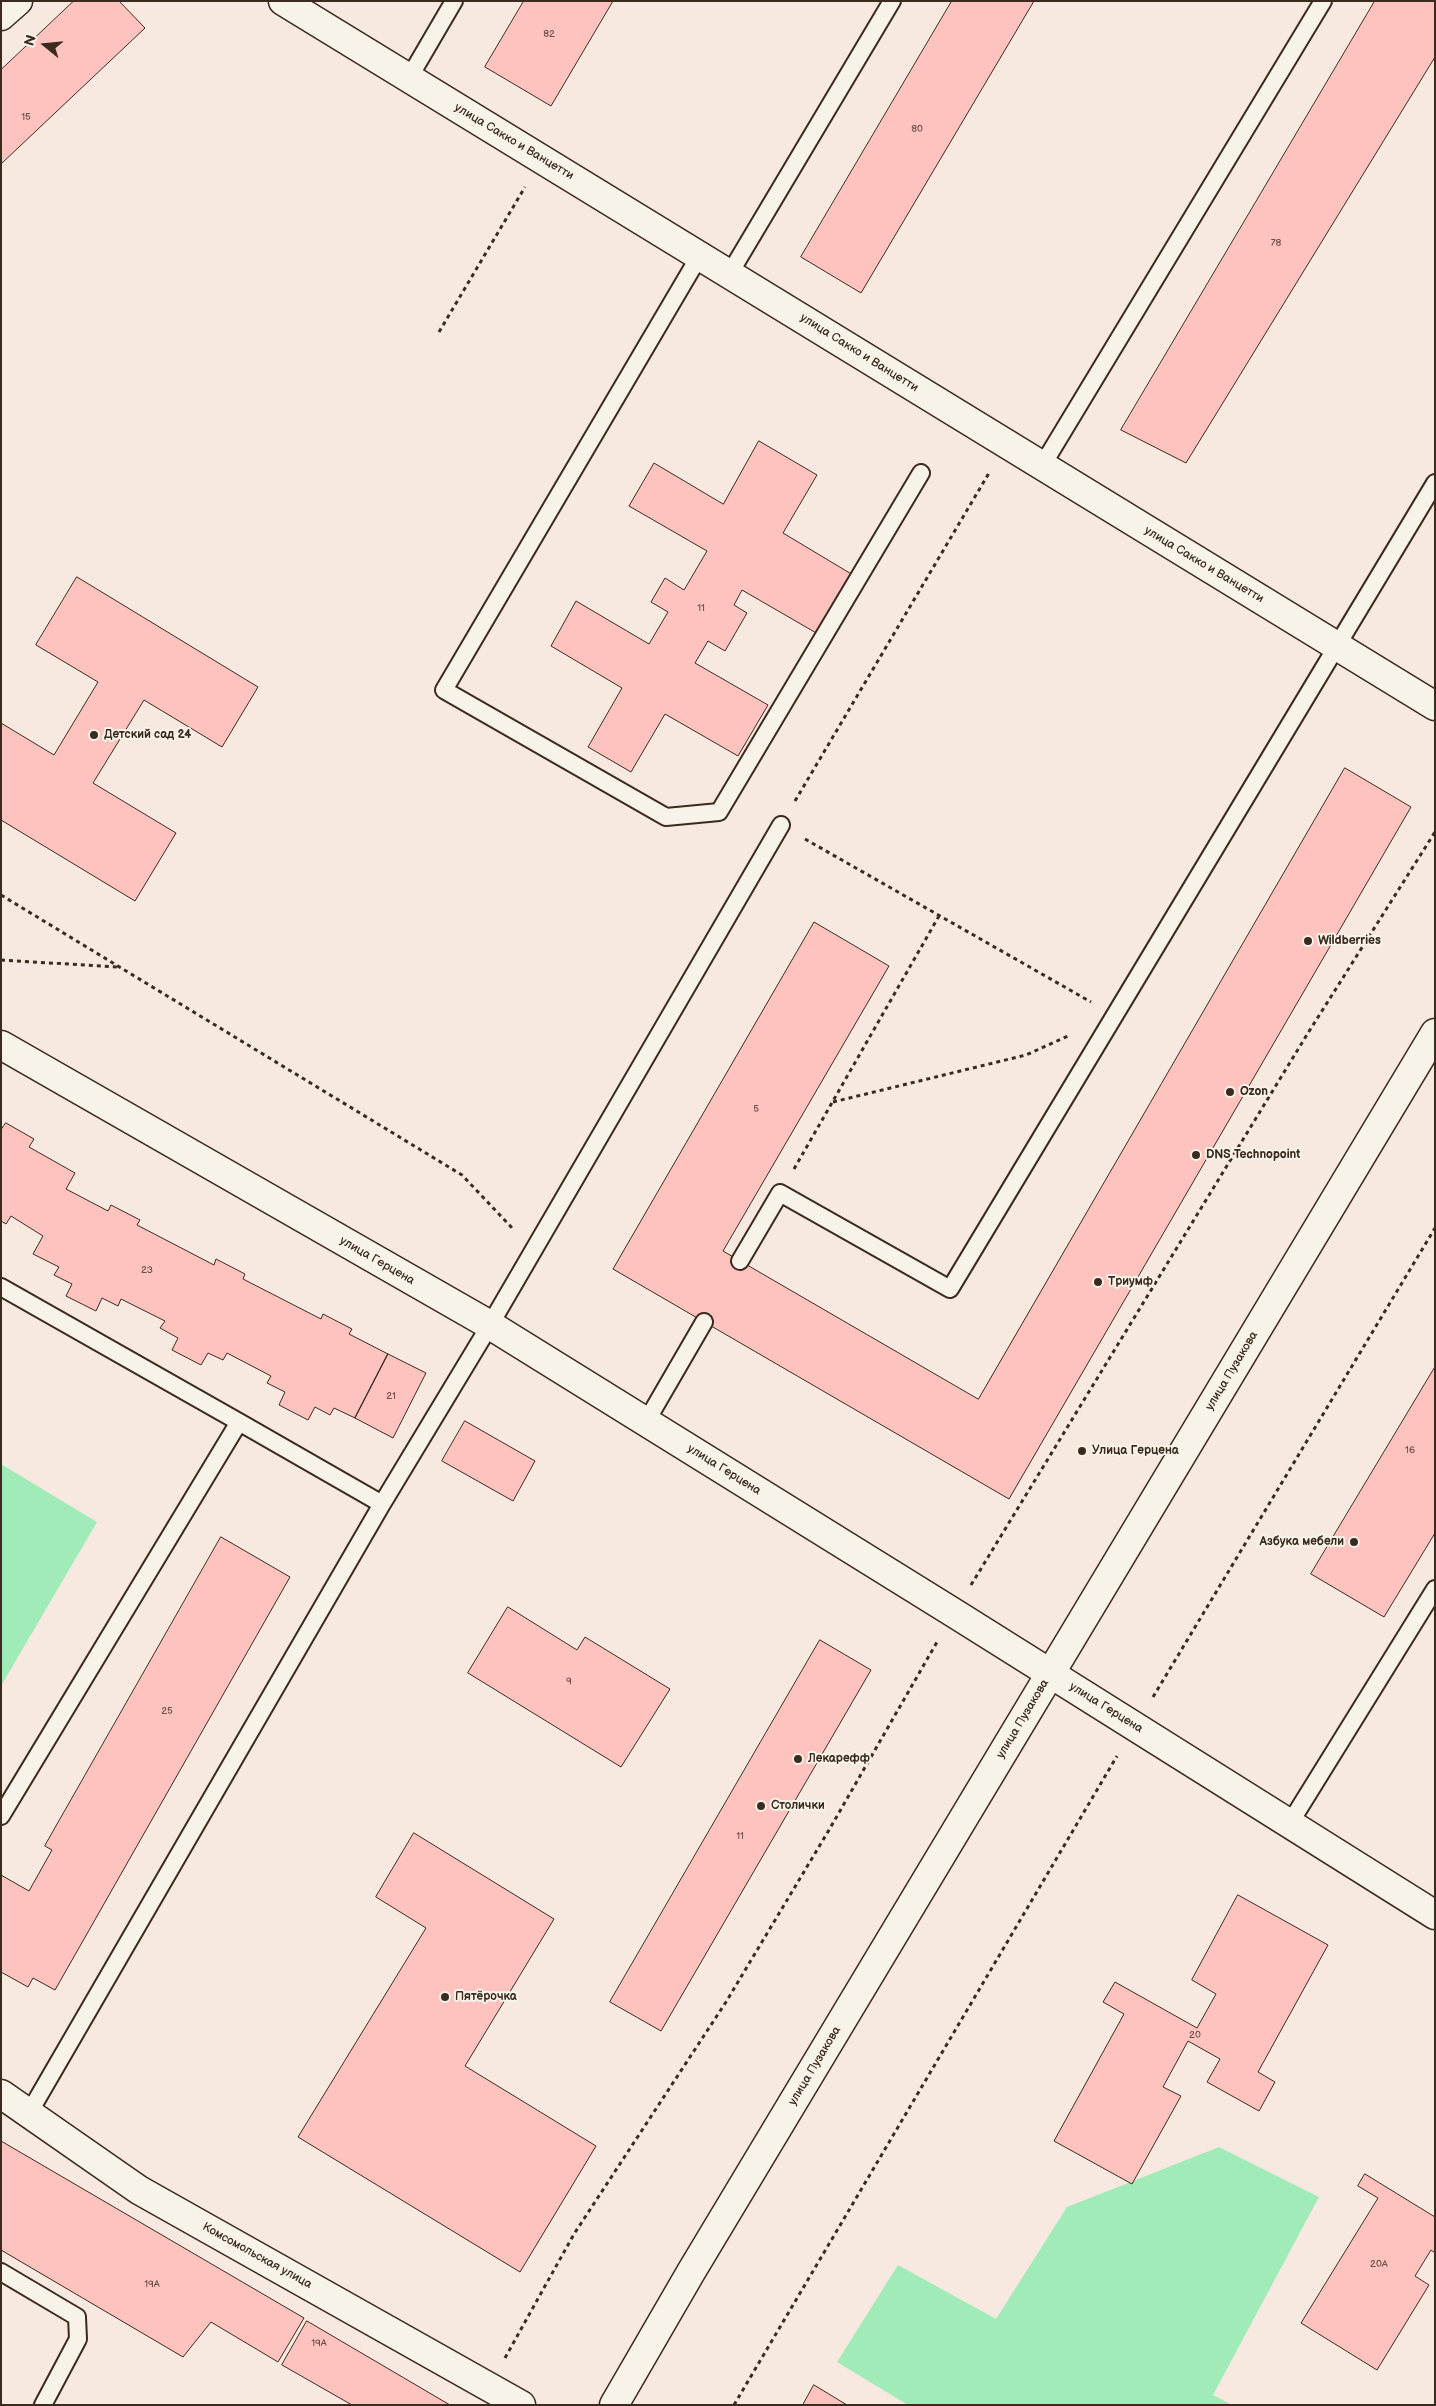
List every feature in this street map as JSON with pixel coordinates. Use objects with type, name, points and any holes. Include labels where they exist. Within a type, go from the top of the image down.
[{"type":"street","points":[[1,16],[18,1]]},
{"type":"street","name":"улица Сакко и Ванцетти","points":[[283,1],[1435,706]]},
{"type":"street","name":"улица Пузакова","points":[[614,2405],[1435,1034]]},
{"type":"street","name":"улица Герцена","points":[[1,1046],[490,1326],[1051,1673],[1435,1915]]},
{"type":"street","name":"Комсомольская улица","points":[[1,2094],[139,2190],[521,2405]]},
{"type":"lane","points":[[409,78],[454,1]]},
{"type":"lane","points":[[730,274],[892,1]]},
{"type":"lane","points":[[1042,466],[1323,1]]},
{"type":"lane","points":[[700,255],[444,690],[666,817],[719,812],[921,473]]},
{"type":"lane","points":[[740,1261],[780,1193],[950,1289],[1435,483]]},
{"type":"lane","points":[[29,2113],[382,1504],[490,1326],[781,825]]},
{"type":"lane","points":[[1,1287],[382,1504]]},
{"type":"lane","points":[[646,1422],[704,1322]]},
{"type":"lane","points":[[1,1816],[239,1422]]},
{"type":"lane","points":[[1290,1824],[1435,1589]]},
{"type":"lane","points":[[1,2272],[77,2317],[78,2339],[43,2405]]},
{"type":"path","points":[[439,332],[541,158]]},
{"type":"path","points":[[1006,444],[781,825],[1114,1015]]},
{"type":"path","points":[[1,895],[462,1175],[534,1250]]},
{"type":"path","points":[[780,1193],[940,916]]},
{"type":"path","points":[[1,960],[118,967]]},
{"type":"path","points":[[833,1102],[1026,1055],[1114,1015]]},
{"type":"path","points":[[734,2405],[1135,1726],[1435,1228]]},
{"type":"green space","points":[[1,1464],[97,1522],[1,1686]]},
{"type":"green space","points":[[1219,2147],[1319,2197],[1213,2395],[1232,2405],[908,2405],[837,2362],[898,2265],[996,2319],[1067,2207]]},
{"type":"building","points":[[74,1],[119,1],[145,28],[1,164],[1,70]]},
{"type":"building","points":[[524,1],[613,1],[551,106],[485,67]]},
{"type":"building","points":[[952,1],[1034,1],[861,293],[801,257]]},
{"type":"building","points":[[1375,1],[1435,1],[1435,57],[1186,463],[1121,430]]},
{"type":"building","points":[[759,441],[817,475],[783,533],[853,575],[818,634],[742,590],[734,605],[747,613],[725,651],[708,641],[695,663],[768,705],[738,756],[665,714],[631,772],[588,747],[622,688],[551,646],[576,601],[649,644],[668,612],[651,602],[665,578],[684,590],[707,551],[629,506],[654,463],[723,504]]},
{"type":"building","name":"Детский сад 24","points":[[77,577],[258,687],[222,747],[144,700],[93,783],[176,833],[135,901],[1,820],[1,723],[54,755],[98,682],[36,645]]},
{"type":"building","points":[[1345,768],[1411,807],[1009,1499],[613,1269],[814,922],[889,966],[723,1251],[978,1399]]},
{"type":"building","points":[[6,1123],[34,1139],[29,1147],[75,1173],[66,1189],[108,1211],[111,1205],[140,1220],[137,1225],[214,1265],[216,1259],[245,1274],[243,1279],[321,1319],[323,1314],[352,1329],[349,1334],[388,1354],[355,1418],[334,1408],[330,1415],[315,1407],[308,1420],[279,1405],[285,1392],[267,1383],[271,1376],[227,1353],[223,1360],[208,1353],[201,1365],[172,1350],[178,1338],[160,1328],[165,1321],[121,1299],[118,1306],[102,1298],[96,1311],[66,1296],[72,1284],[54,1275],[59,1267],[33,1254],[43,1236],[11,1216],[6,1224],[1,1221],[1,1130]]},
{"type":"building","points":[[388,1354],[426,1373],[393,1438],[355,1418]]},
{"type":"building","points":[[1435,1367],[1435,1533],[1384,1617],[1311,1574]]},
{"type":"building","points":[[465,1421],[535,1461],[513,1501],[442,1461]]},
{"type":"building","points":[[221,1537],[290,1577],[55,1990],[33,1978],[28,1987],[1,1972],[1,1875],[29,1891],[52,1850],[45,1846]]},
{"type":"building","points":[[508,1607],[577,1650],[585,1637],[670,1689],[621,1767],[468,1673]]},
{"type":"building","points":[[820,1640],[871,1670],[661,2031],[610,2002]]},
{"type":"building","name":"Пятёрочка","points":[[414,1833],[554,1919],[465,2066],[596,2146],[520,2272],[298,2137],[426,1928],[376,1897]]},
{"type":"building","points":[[1238,1895],[1328,1945],[1258,2072],[1275,2082],[1259,2111],[1207,2082],[1220,2059],[1188,2041],[1163,2087],[1181,2096],[1132,2184],[1054,2141],[1124,2014],[1103,2002],[1115,1982],[1197,2028],[1216,1994],[1192,1980]]},
{"type":"building","points":[[1,2141],[304,2318],[278,2362],[211,2322],[183,2357],[1,2250]]},
{"type":"building","points":[[1365,2174],[1435,2217],[1435,2253],[1431,2250],[1415,2276],[1429,2285],[1377,2370],[1301,2323],[1378,2198],[1358,2186]]},
{"type":"building","points":[[307,2321],[450,2405],[352,2405],[282,2365]]},
{"type":"building","points":[[814,2385],[847,2405],[803,2405]]},
{"type":"place","name":"Детский сад 24","points":[[94,735]]},
{"type":"place","name":"Wildberries","points":[[1308,941]]},
{"type":"place","name":"Ozon","points":[[1230,1092]]},
{"type":"place","name":"DNS Technopoint","points":[[1196,1155]]},
{"type":"place","name":"Триумф","points":[[1098,1282]]},
{"type":"place","name":"Улица Герцена","points":[[1082,1451]]},
{"type":"place","name":"Азбука мебели","points":[[1354,1542]]},
{"type":"place","name":"Лекарефф","points":[[798,1759]]},
{"type":"place","name":"Столички","points":[[761,1806]]},
{"type":"place","name":"Пятёрочка","points":[[445,1997]]}]
